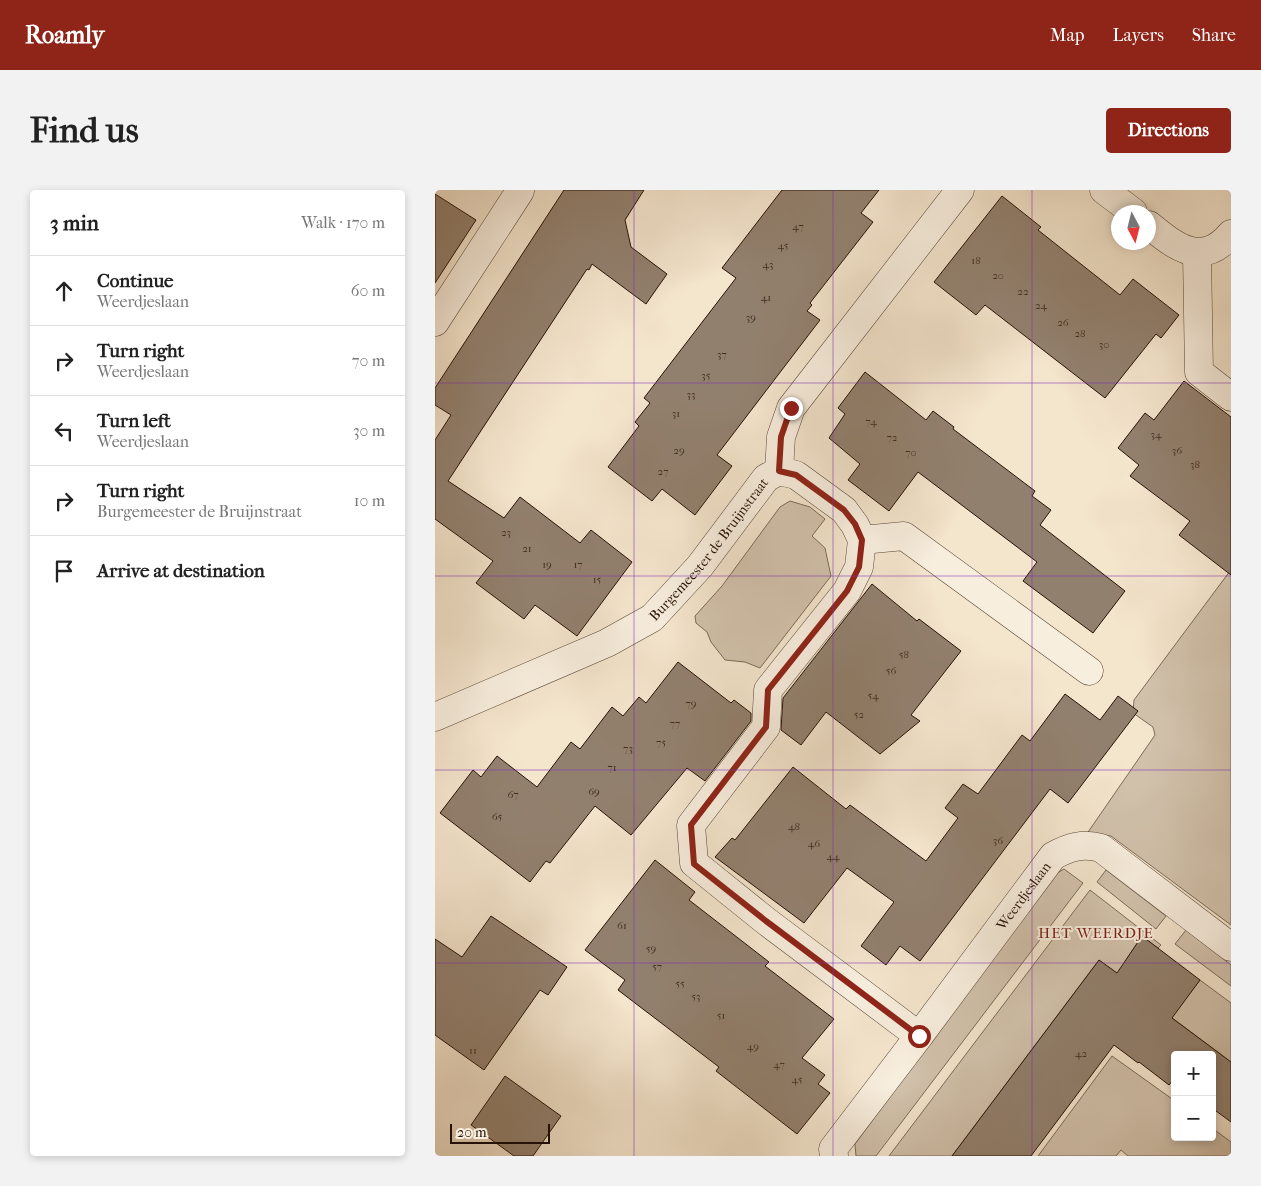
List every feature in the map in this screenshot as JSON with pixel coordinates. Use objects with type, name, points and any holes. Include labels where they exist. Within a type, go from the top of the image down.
[{"type":"street","points":[[435,322],[520,190]]},
{"type":"street","name":"Burgemeester de Bruijnstraat","points":[[435,717],[607,643],[651,618],[700,566],[766,478],[779,471],[781,437],[791,408],[960,190]]},
{"type":"street","points":[[1104,190],[1124,205]]},
{"type":"street","points":[[1156,230],[1183,249],[1197,253],[1210,251],[1223,244],[1231,234]]},
{"type":"street","points":[[1197,253],[1199,372],[1231,397]]},
{"type":"street","points":[[779,471],[796,475],[844,510],[855,524],[862,540],[859,567],[847,591],[768,690],[766,727],[691,825],[694,864],[766,921],[919,1036]]},
{"type":"street","points":[[862,540],[903,536],[1089,671]]},
{"type":"street","name":"Weerdjeslaan","points":[[834,1156],[833,1149],[1053,856],[1065,849],[1089,845],[1101,848],[1231,947]]},
{"type":"shaded area","points":[[790,501],[810,507],[825,519],[812,536],[825,548],[831,576],[760,668],[745,662],[725,660],[711,642],[707,632],[696,623],[695,616],[722,586],[780,507]]},
{"type":"shaded area","points":[[1230,571],[1231,925],[1111,836],[1086,835],[1155,735],[1153,727],[1133,713],[1134,700]]},
{"type":"shaded area","points":[[1064,869],[1083,883],[876,1156],[856,1156],[855,1144],[1054,875]]},
{"type":"shaded area","points":[[1106,870],[1166,916],[1156,929],[1097,882]]},
{"type":"shaded area","points":[[1090,890],[1161,945],[1158,948],[1142,937],[1128,957],[1143,969],[1131,984],[1099,960],[952,1156],[889,1156]]},
{"type":"shaded area","points":[[1186,930],[1231,965],[1231,986],[1175,944]]},
{"type":"shaded area","points":[[1200,980],[1231,1003],[1231,1062],[1171,1017]]},
{"type":"shaded area","points":[[1112,1056],[1171,1098],[1171,1141],[1216,1141],[1216,1131],[1231,1142],[1231,1156],[1128,1156],[1121,1150],[1116,1156],[1038,1156]]},
{"type":"building","points":[[564,190],[644,190],[625,220],[631,247],[667,274],[646,304],[592,264],[448,481],[504,518],[520,497],[580,543],[591,530],[632,562],[577,636],[535,605],[524,619],[476,583],[493,561],[435,519],[435,440],[451,415],[435,405],[435,388]]},
{"type":"building","points":[[782,190],[879,190],[861,213],[873,222],[810,303],[812,305],[807,311],[820,320],[717,455],[732,466],[695,515],[662,489],[652,501],[608,467],[639,426],[635,422],[650,403],[644,398],[736,278],[722,268]]},
{"type":"building","points":[[435,194],[476,220],[435,283]]},
{"type":"building","points":[[1002,196],[1041,227],[1038,230],[1120,295],[1133,279],[1179,315],[1161,338],[1156,334],[1105,398],[985,305],[976,315],[934,282]]},
{"type":"building","points":[[865,372],[926,420],[933,411],[954,427],[953,429],[1035,491],[1032,496],[1051,510],[1040,525],[1125,591],[1093,633],[1023,581],[1037,562],[918,472],[889,511],[848,480],[860,464],[829,438],[845,414],[838,408]]},
{"type":"building","points":[[1184,381],[1231,417],[1231,575],[1179,535],[1190,521],[1130,476],[1139,465],[1118,448],[1145,413],[1154,420]]},
{"type":"building","points":[[872,584],[917,621],[919,619],[961,651],[911,715],[920,721],[880,754],[826,712],[801,745],[781,730],[783,698]]},
{"type":"building","points":[[678,662],[731,703],[734,700],[751,713],[751,721],[705,781],[687,768],[631,835],[595,806],[550,863],[546,861],[530,882],[440,813],[473,770],[481,777],[497,756],[537,787],[571,742],[580,749],[612,707],[623,716],[639,697],[646,703]]},
{"type":"building","points":[[1065,694],[1100,720],[1118,696],[1138,711],[1068,803],[1050,789],[920,961],[900,946],[886,965],[861,946],[894,902],[847,868],[804,923],[715,857],[732,838],[735,840],[793,767],[846,809],[850,805],[926,861],[958,818],[945,808],[963,784],[978,794],[1022,735],[1030,741]]},
{"type":"building","points":[[655,860],[695,892],[689,900],[769,962],[765,966],[834,1019],[802,1058],[825,1075],[818,1084],[830,1093],[797,1134],[716,1071],[719,1067],[618,990],[625,980],[585,950]]},
{"type":"building","points":[[491,916],[567,967],[548,995],[540,990],[484,1070],[435,1035],[435,939],[462,957]]},
{"type":"building","points":[[1142,936],[1200,980],[1172,1018],[1231,1062],[1231,1122],[1216,1111],[1216,1051],[1171,1051],[1171,1082],[1169,1085],[1114,1045],[1031,1156],[952,1156],[1099,960],[1117,973]]},
{"type":"building","points":[[505,1076],[561,1116],[533,1156],[514,1156],[471,1125]]},
{"type":"district","name":"HET WEERDJE","points":[[1096,933]]},
{"type":"route","points":[[791,408],[781,437],[779,471],[796,475],[844,510],[855,524],[862,540],[859,567],[847,591],[768,690],[766,727],[691,825],[694,864],[766,921],[919,1036]]}]
